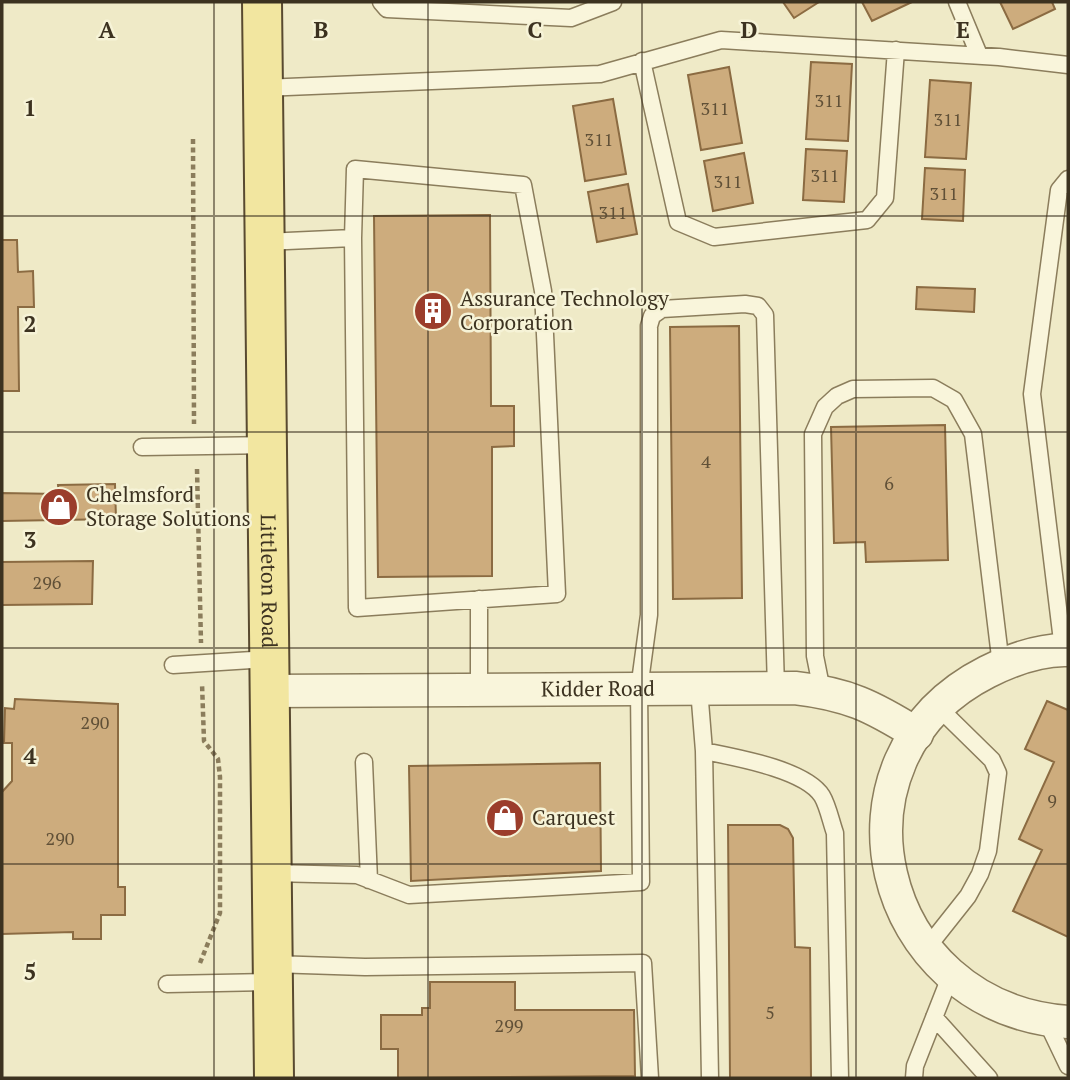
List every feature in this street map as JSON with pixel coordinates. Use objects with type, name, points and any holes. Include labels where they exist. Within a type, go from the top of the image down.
[{"type":"main road","name":"Littleton Road","points":[[262,2],[274,1078]]},
{"type":"street","points":[[1057,1021],[995,1006],[950,977],[925,949],[903,913],[894,888],[887,835],[895,782],[917,734],[939,708],[974,678],[1001,665],[1066,650]]},
{"type":"street","name":"Kidder Road","points":[[269,675],[479,690],[776,688],[822,691],[855,699],[917,734]]},
{"type":"lane","points":[[381,2],[387,9],[571,18],[613,2]]},
{"type":"lane","points":[[957,2],[979,55]]},
{"type":"lane","points":[[263,88],[600,74],[721,40],[979,55],[1068,65]]},
{"type":"lane","points":[[642,61],[678,222],[714,237],[867,220],[885,198],[896,50]]},
{"type":"lane","points":[[355,169],[523,185],[543,291],[557,593],[357,608],[353,238],[355,169]]},
{"type":"lane","points":[[1066,650],[1032,394],[1059,190],[1068,179]]},
{"type":"lane","points":[[265,242],[353,238]]},
{"type":"lane","points":[[271,873],[357,875],[409,895],[641,882],[639,689],[649,615],[649,326],[652,316],[662,309],[745,304],[758,306],[765,316],[776,688]]},
{"type":"lane","points":[[822,691],[815,656],[813,434],[825,407],[837,396],[853,389],[933,388],[954,400],[973,434],[1001,665]]},
{"type":"lane","points":[[142,447],[267,445]]},
{"type":"lane","points":[[479,599],[479,690]]},
{"type":"lane","points":[[173,664],[201,663],[269,675]]},
{"type":"lane","points":[[699,689],[704,751],[710,1078]]},
{"type":"lane","points":[[925,949],[968,896],[980,874],[988,851],[998,773],[992,760],[939,708]]},
{"type":"lane","points":[[704,751],[747,760],[797,778],[821,795],[835,833],[840,1078]]},
{"type":"lane","points":[[364,762],[369,880]]},
{"type":"lane","points":[[167,984],[366,967],[643,963],[650,1078]]},
{"type":"lane","points":[[914,1078],[915,1066],[950,977]]},
{"type":"lane","points":[[934,1017],[989,1078]]},
{"type":"lane","points":[[1057,1021],[1068,1066]]},
{"type":"path","points":[[193,139],[194,425]]},
{"type":"path","points":[[194,983],[220,913],[220,777],[218,760],[204,741],[197,469]]},
{"type":"building","points":[[783,2],[819,2],[794,18]]},
{"type":"building","points":[[862,2],[912,2],[872,21]]},
{"type":"building","points":[[1000,2],[1052,2],[1055,9],[1013,29]]},
{"type":"building","points":[[811,62],[852,64],[848,141],[806,139]]},
{"type":"building","points":[[729,67],[742,143],[701,150],[688,75]]},
{"type":"building","points":[[930,80],[971,83],[966,159],[925,157]]},
{"type":"building","points":[[613,99],[626,174],[585,181],[573,106]]},
{"type":"building","points":[[806,149],[847,151],[844,202],[803,200]]},
{"type":"building","points":[[744,153],[753,203],[713,211],[704,161]]},
{"type":"building","points":[[925,168],[965,170],[963,221],[922,219]]},
{"type":"building","points":[[628,184],[637,234],[597,242],[588,192]]},
{"type":"building","name":"Assurance Technology Corporation","points":[[490,215],[491,406],[514,406],[514,446],[492,447],[492,576],[378,577],[374,216]]},
{"type":"building","points":[[2,240],[17,240],[18,272],[33,271],[34,307],[18,307],[19,391],[2,391]]},
{"type":"building","points":[[917,287],[975,289],[974,312],[916,309]]},
{"type":"building","points":[[739,326],[742,598],[673,599],[670,327]]},
{"type":"building","points":[[945,425],[948,560],[866,562],[865,542],[834,543],[831,427]]},
{"type":"building","name":"Chelmsford Storage Solutions","points":[[115,484],[116,519],[2,521],[2,493],[59,494],[58,485]]},
{"type":"building","points":[[93,561],[92,604],[2,605],[2,562]]},
{"type":"building","points":[[15,699],[118,704],[118,887],[125,887],[125,915],[101,915],[101,939],[73,939],[73,932],[2,934],[2,792],[12,781],[12,743],[4,743],[5,708],[14,709]]},
{"type":"building","points":[[1047,701],[1068,710],[1068,937],[1013,911],[1042,850],[1019,839],[1054,762],[1025,749]]},
{"type":"building","name":"Carquest","points":[[600,763],[601,871],[411,881],[409,766]]},
{"type":"building","points":[[728,825],[780,825],[788,829],[793,838],[795,947],[810,948],[811,1078],[730,1078]]},
{"type":"building","points":[[430,982],[515,982],[515,1010],[634,1010],[635,1076],[398,1078],[398,1049],[381,1049],[381,1015],[422,1015],[422,1008],[430,1008]]},
{"type":"place","name":"Assurance Technology Corporation","points":[[433,311]]},
{"type":"place","name":"Chelmsford Storage Solutions","points":[[59,507]]},
{"type":"place","name":"Carquest","points":[[505,818]]}]
